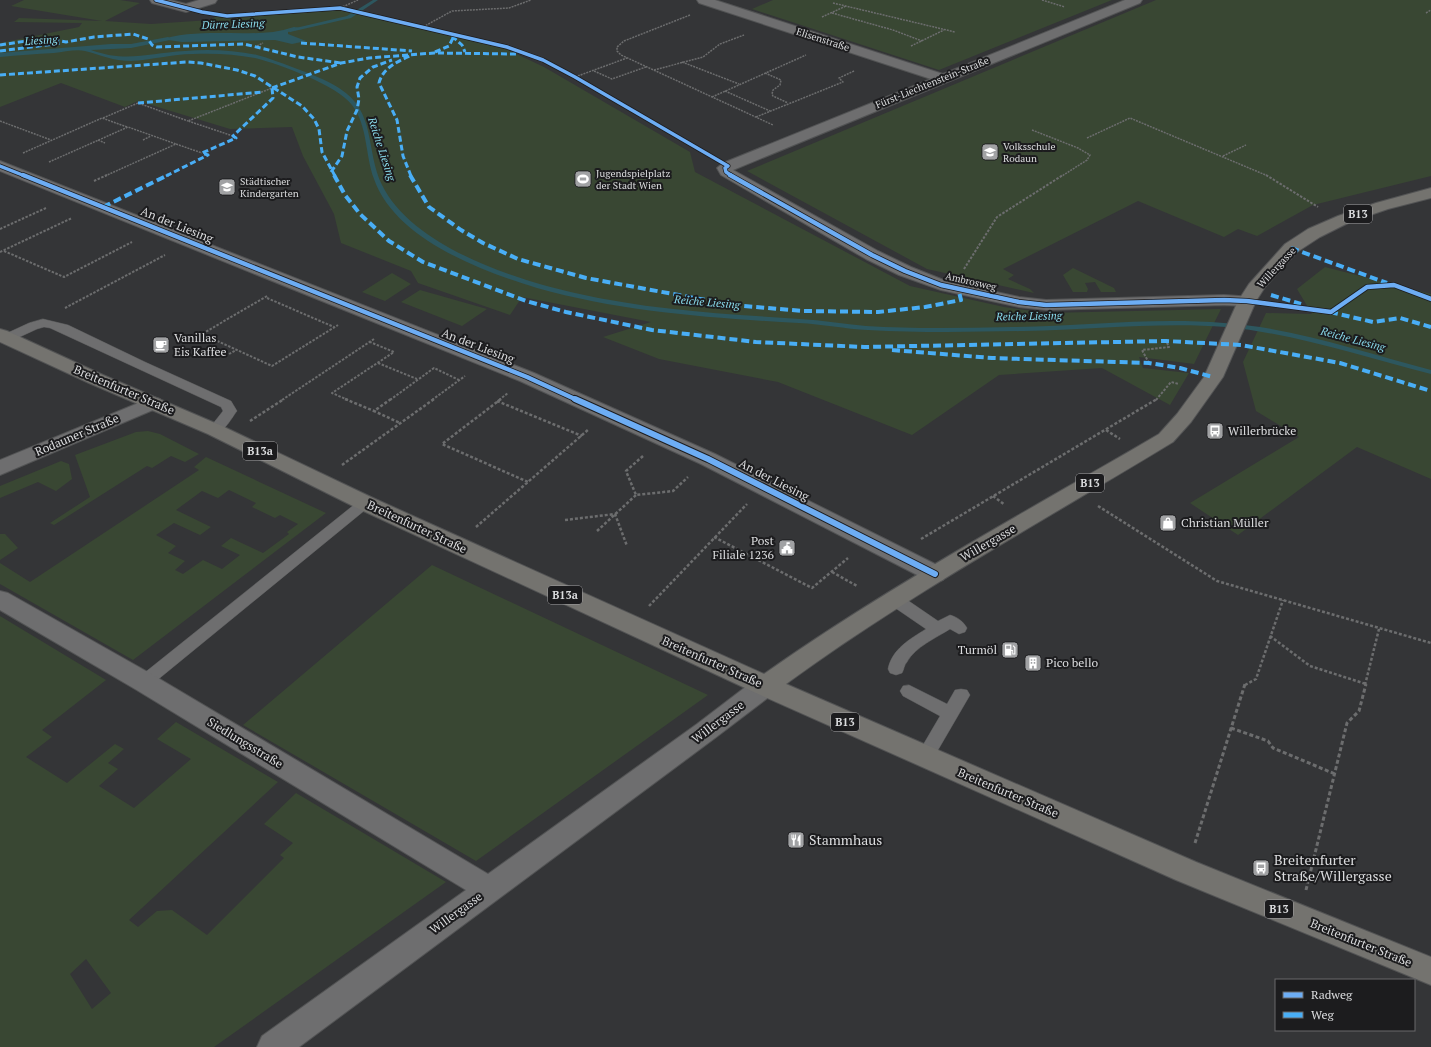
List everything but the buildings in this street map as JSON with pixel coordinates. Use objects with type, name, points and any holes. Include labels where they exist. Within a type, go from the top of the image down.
[{"type":"main road","name":"Willergasse","points":[[765,686],[800,660],[894,599],[1166,438],[1184,418],[1213,377],[1245,306],[1258,284],[1292,248],[1314,233],[1344,219],[1382,206],[1431,193]]},
{"type":"main road","name":"Breitenfurter Straße","points":[[3,337],[215,430],[365,503],[765,686],[1186,871],[1431,971]]},
{"type":"street","points":[[156,0],[186,8],[211,0]]},
{"type":"street","name":"Elisenstraße","points":[[703,0],[943,78]]},
{"type":"street","name":"Fürst-Liechtenstein-Straße","points":[[728,166],[1136,0]]},
{"type":"street","points":[[730,9],[744,3]]},
{"type":"street","name":"An der Liesing","points":[[0,166],[528,377],[708,459],[935,574]]},
{"type":"street","name":"Ambrosweg","points":[[728,166],[725,168],[726,172],[733,177],[872,255],[912,274],[941,285],[1019,302],[1046,305],[1224,300],[1245,306]]},
{"type":"street","name":"Rodauner Straße","points":[[0,468],[153,402]]},
{"type":"street","name":"Siedlungsstraße","points":[[0,598],[144,682],[489,889]]},
{"type":"street","name":"Willergasse","points":[[283,1045],[489,889],[706,731],[765,686]]},
{"type":"lane","points":[[3,337],[43,323],[64,328],[140,365],[226,404],[230,411],[215,430]]},
{"type":"lane","points":[[144,682],[365,503]]},
{"type":"lane","points":[[894,599],[938,629]]},
{"type":"lane","points":[[896,669],[896,664],[905,652],[950,621],[959,628]]},
{"type":"lane","points":[[909,691],[951,714]]},
{"type":"lane","points":[[925,757],[961,695]]},
{"type":"path","points":[[340,8],[358,0]]},
{"type":"path","points":[[423,27],[452,11],[509,8],[531,0]]},
{"type":"path","points":[[833,3],[955,32]]},
{"type":"path","points":[[716,4],[620,44],[617,47],[617,51],[627,58],[798,137]]},
{"type":"path","points":[[1426,13],[1431,10]]},
{"type":"path","points":[[832,13],[893,30],[922,40]]},
{"type":"path","points":[[653,70],[703,57],[720,44],[772,23]]},
{"type":"path","points":[[756,117],[843,82],[839,78],[883,59],[945,29]]},
{"type":"path","points":[[257,46],[263,43]]},
{"type":"path","points":[[711,97],[834,43]]},
{"type":"path","points":[[575,77],[627,58]]},
{"type":"path","points":[[681,62],[739,84]]},
{"type":"path","points":[[594,71],[612,79],[646,66]]},
{"type":"path","points":[[765,73],[778,78],[781,81],[780,85],[772,92],[772,95],[789,103]]},
{"type":"path","points":[[188,121],[272,88]]},
{"type":"path","points":[[725,91],[770,111]]},
{"type":"path","points":[[22,153],[138,103],[233,136]]},
{"type":"path","points":[[102,118],[202,153]]},
{"type":"path","points":[[1087,138],[1130,118],[1266,175],[1311,203],[1344,219]]},
{"type":"path","points":[[0,121],[51,140]]},
{"type":"path","points":[[21,174],[128,127]]},
{"type":"path","points":[[958,288],[959,277],[997,217],[1087,160],[1090,155],[1078,148],[1032,130]]},
{"type":"path","points":[[143,140],[152,136]]},
{"type":"path","points":[[98,140],[105,143]]},
{"type":"path","points":[[0,228],[176,144]]},
{"type":"path","points":[[1222,156],[1246,145]]},
{"type":"path","points":[[0,252],[74,217]]},
{"type":"path","points":[[4,251],[64,277],[133,242]]},
{"type":"path","points":[[63,309],[171,252]]},
{"type":"path","points":[[269,295],[202,334],[272,366],[360,311]]},
{"type":"path","points":[[264,297],[335,327]]},
{"type":"path","points":[[246,424],[375,339]]},
{"type":"path","points":[[1149,363],[1142,350],[1169,347],[1166,341]]},
{"type":"path","points":[[370,342],[394,352],[332,393],[400,423]]},
{"type":"path","points":[[229,354],[236,350]]},
{"type":"path","points":[[378,363],[418,380]]},
{"type":"path","points":[[374,411],[434,368],[460,380]]},
{"type":"path","points":[[340,466],[468,374]]},
{"type":"path","points":[[896,554],[1156,400],[1171,382],[1185,387]]},
{"type":"path","points":[[506,394],[442,444],[528,482]]},
{"type":"path","points":[[497,401],[582,436]]},
{"type":"path","points":[[474,528],[582,436],[607,412]]},
{"type":"path","points":[[1106,430],[1120,439]]},
{"type":"path","points":[[636,495],[626,471],[662,438]]},
{"type":"path","points":[[597,531],[636,495],[673,491],[708,459]]},
{"type":"path","points":[[647,607],[764,487]]},
{"type":"path","points":[[1075,492],[1217,581],[1431,643]]},
{"type":"path","points":[[993,496],[1007,506]]},
{"type":"path","points":[[565,520],[615,514]]},
{"type":"path","points":[[615,514],[626,546]]},
{"type":"path","points":[[714,537],[812,588],[868,540]]},
{"type":"path","points":[[832,572],[857,586]]},
{"type":"path","points":[[1195,843],[1245,683],[1256,680],[1282,600]]},
{"type":"path","points":[[1306,890],[1347,723],[1359,711],[1379,629]]},
{"type":"path","points":[[1270,636],[1310,666],[1366,684]]},
{"type":"path","points":[[1231,728],[1268,741],[1273,748],[1335,774]]},
{"type":"green space","points":[[24,0],[120,0],[140,3],[105,21],[151,24],[210,20],[215,17],[242,17],[340,10],[487,42],[544,67],[690,152],[695,172],[910,286],[1004,307],[1047,313],[1221,309],[1194,364],[1139,357],[1143,368],[1189,373],[1170,405],[1102,368],[999,375],[912,435],[778,382],[659,359],[603,337],[651,322],[522,297],[510,315],[418,283],[411,271],[341,243],[334,214],[303,156],[292,127],[230,129],[138,101],[125,107],[61,83],[0,107],[0,43],[79,27],[82,23],[14,22],[19,18],[102,21],[11,6]]},
{"type":"green space","points":[[773,0],[1112,0],[939,70],[752,9]]},
{"type":"green space","points":[[1156,0],[1431,0],[1431,176],[1313,205],[1257,236],[1238,229],[1224,237],[1138,201],[1003,269],[1014,275],[1008,279],[1030,289],[1034,293],[927,269],[747,171]]},
{"type":"green space","points":[[1325,267],[1431,294],[1431,479],[1357,447],[1238,535],[1190,503],[1299,437],[1256,411],[1243,362],[1266,313],[1312,314],[1297,289]]},
{"type":"green space","points":[[1073,268],[1114,288],[1116,292],[1101,292],[1095,282],[1085,283],[1088,289],[1087,292],[1073,292],[1063,275]]},
{"type":"green space","points":[[392,273],[411,284],[385,301],[362,292]]},
{"type":"green space","points":[[420,290],[487,309],[462,326],[401,302]]},
{"type":"green space","points":[[148,431],[160,434],[199,454],[185,462],[171,456],[152,468],[147,466],[54,525],[50,523],[90,497],[75,455],[136,432]]},
{"type":"green space","points":[[206,457],[326,513],[133,660],[0,584],[0,563],[30,582],[199,470],[194,467]],"holes":[[[229,490],[256,503],[252,507],[275,518],[280,515],[298,524],[287,532],[289,534],[263,553],[231,538],[221,546],[240,555],[222,569],[203,560],[183,574],[175,570],[185,561],[168,553],[176,546],[156,535],[174,523],[200,535],[211,527],[176,510],[202,491],[218,498]]]},
{"type":"green space","points":[[61,461],[69,464],[72,479],[56,491],[38,482],[0,498],[0,486]]},
{"type":"green space","points":[[0,534],[5,534],[18,548],[0,560]]},
{"type":"green space","points":[[432,565],[708,695],[476,861],[243,725]]},
{"type":"green space","points":[[0,616],[106,680],[42,730],[52,737],[26,757],[67,783],[115,744],[124,749],[108,763],[118,769],[99,786],[134,808],[191,759],[157,739],[176,722],[278,782],[129,920],[138,927],[157,911],[172,910],[207,935],[284,858],[280,855],[293,843],[264,824],[296,793],[446,882],[214,1047],[0,1047]],"holes":[[[86,959],[111,993],[92,1009],[70,974]]]},
{"type":"water","points":[[294,27],[301,29],[288,32],[288,34],[306,41],[292,44],[275,40],[182,42],[168,40],[157,41],[171,37],[200,33],[258,33],[281,31]]},
{"type":"waterway","name":"Dürre Liesing","points":[[290,30],[349,17],[376,0]]},
{"type":"waterway","name":"Dürre Liesing","points":[[84,49],[111,46],[131,46],[168,39]]},
{"type":"waterway","name":"Liesing","points":[[0,55],[84,49]]},
{"type":"waterway","name":"Reiche Liesing","points":[[84,49],[96,54],[122,59],[193,52],[217,52],[257,57],[324,82],[347,96],[355,105],[364,124],[375,175],[379,185],[391,204],[407,222],[448,250],[472,262],[539,286],[571,294],[637,307],[670,311],[810,322],[851,327],[909,330],[1035,329],[1166,324],[1229,325],[1311,339],[1431,372]]},
{"type":"marked path","points":[[0,45],[46,38],[66,42],[94,37],[133,34],[148,39],[152,45],[157,47],[244,44],[298,57],[341,63]]},
{"type":"marked path","points":[[452,36],[462,45],[465,52]]},
{"type":"marked path","points":[[435,52],[449,46],[453,38]]},
{"type":"marked path","points":[[0,51],[62,43]]},
{"type":"marked path","points":[[301,43],[412,51]]},
{"type":"marked path","points":[[272,88],[341,63],[369,58],[434,53],[517,54]]},
{"type":"marked path","points":[[412,55],[387,69],[380,78],[379,83],[397,120],[403,156],[411,177],[429,207],[461,230],[483,243],[518,259],[586,278],[733,305],[803,311],[878,312],[925,307],[961,300],[958,288]]},
{"type":"marked path","points":[[331,172],[342,156],[347,131],[357,110],[359,99],[357,87],[360,78],[373,67],[392,60]]},
{"type":"marked path","points":[[0,75],[187,62],[201,63],[237,70],[255,76],[302,106],[314,119],[319,129],[322,152],[345,195],[360,214],[389,241],[423,262],[499,292],[566,312],[652,330],[756,342],[864,347],[1166,341],[1241,345],[1340,363],[1431,391]]},
{"type":"marked path","points":[[103,207],[208,155],[202,153],[236,138],[233,136],[273,98],[272,88]]},
{"type":"marked path","points":[[138,103],[263,92]]},
{"type":"marked path","points":[[1291,248],[1387,283]]},
{"type":"marked path","points":[[1271,295],[1301,304]]},
{"type":"marked path","points":[[1330,312],[1373,322],[1400,318],[1431,327]]},
{"type":"marked path","points":[[892,350],[992,358],[1149,363],[1180,368],[1213,377]]},
{"type":"cycle path","points":[[156,0],[202,12],[227,16],[340,8],[507,47],[543,60],[728,166],[725,168],[726,172],[733,177],[872,255],[905,271],[941,285],[1019,302],[1046,305],[1224,300],[1247,301],[1331,312],[1367,287],[1394,285],[1431,299]]},
{"type":"cycle path","points":[[0,166],[527,377],[708,459],[935,574]]},
{"type":"place","name":"Volksschule Rodaun","points":[[990,152]]},
{"type":"place","name":"Jugendspielplatz der Stadt Wien","points":[[583,179]]},
{"type":"place","name":"Städtischer Kindergarten","points":[[227,187]]},
{"type":"place","name":"Vanillas Eis Kaffee","points":[[161,345]]},
{"type":"place","name":"Willerbrücke","points":[[1215,431]]},
{"type":"place","name":"Christian Müller","points":[[1168,523]]},
{"type":"place","name":"Post Filiale 1236","points":[[787,548]]},
{"type":"place","name":"Turmöl","points":[[1010,650]]},
{"type":"place","name":"Pico bello","points":[[1033,663]]},
{"type":"place","name":"Stammhaus","points":[[796,840]]},
{"type":"place","name":"Breitenfurter Straße/Willergasse","points":[[1261,868]]}]
